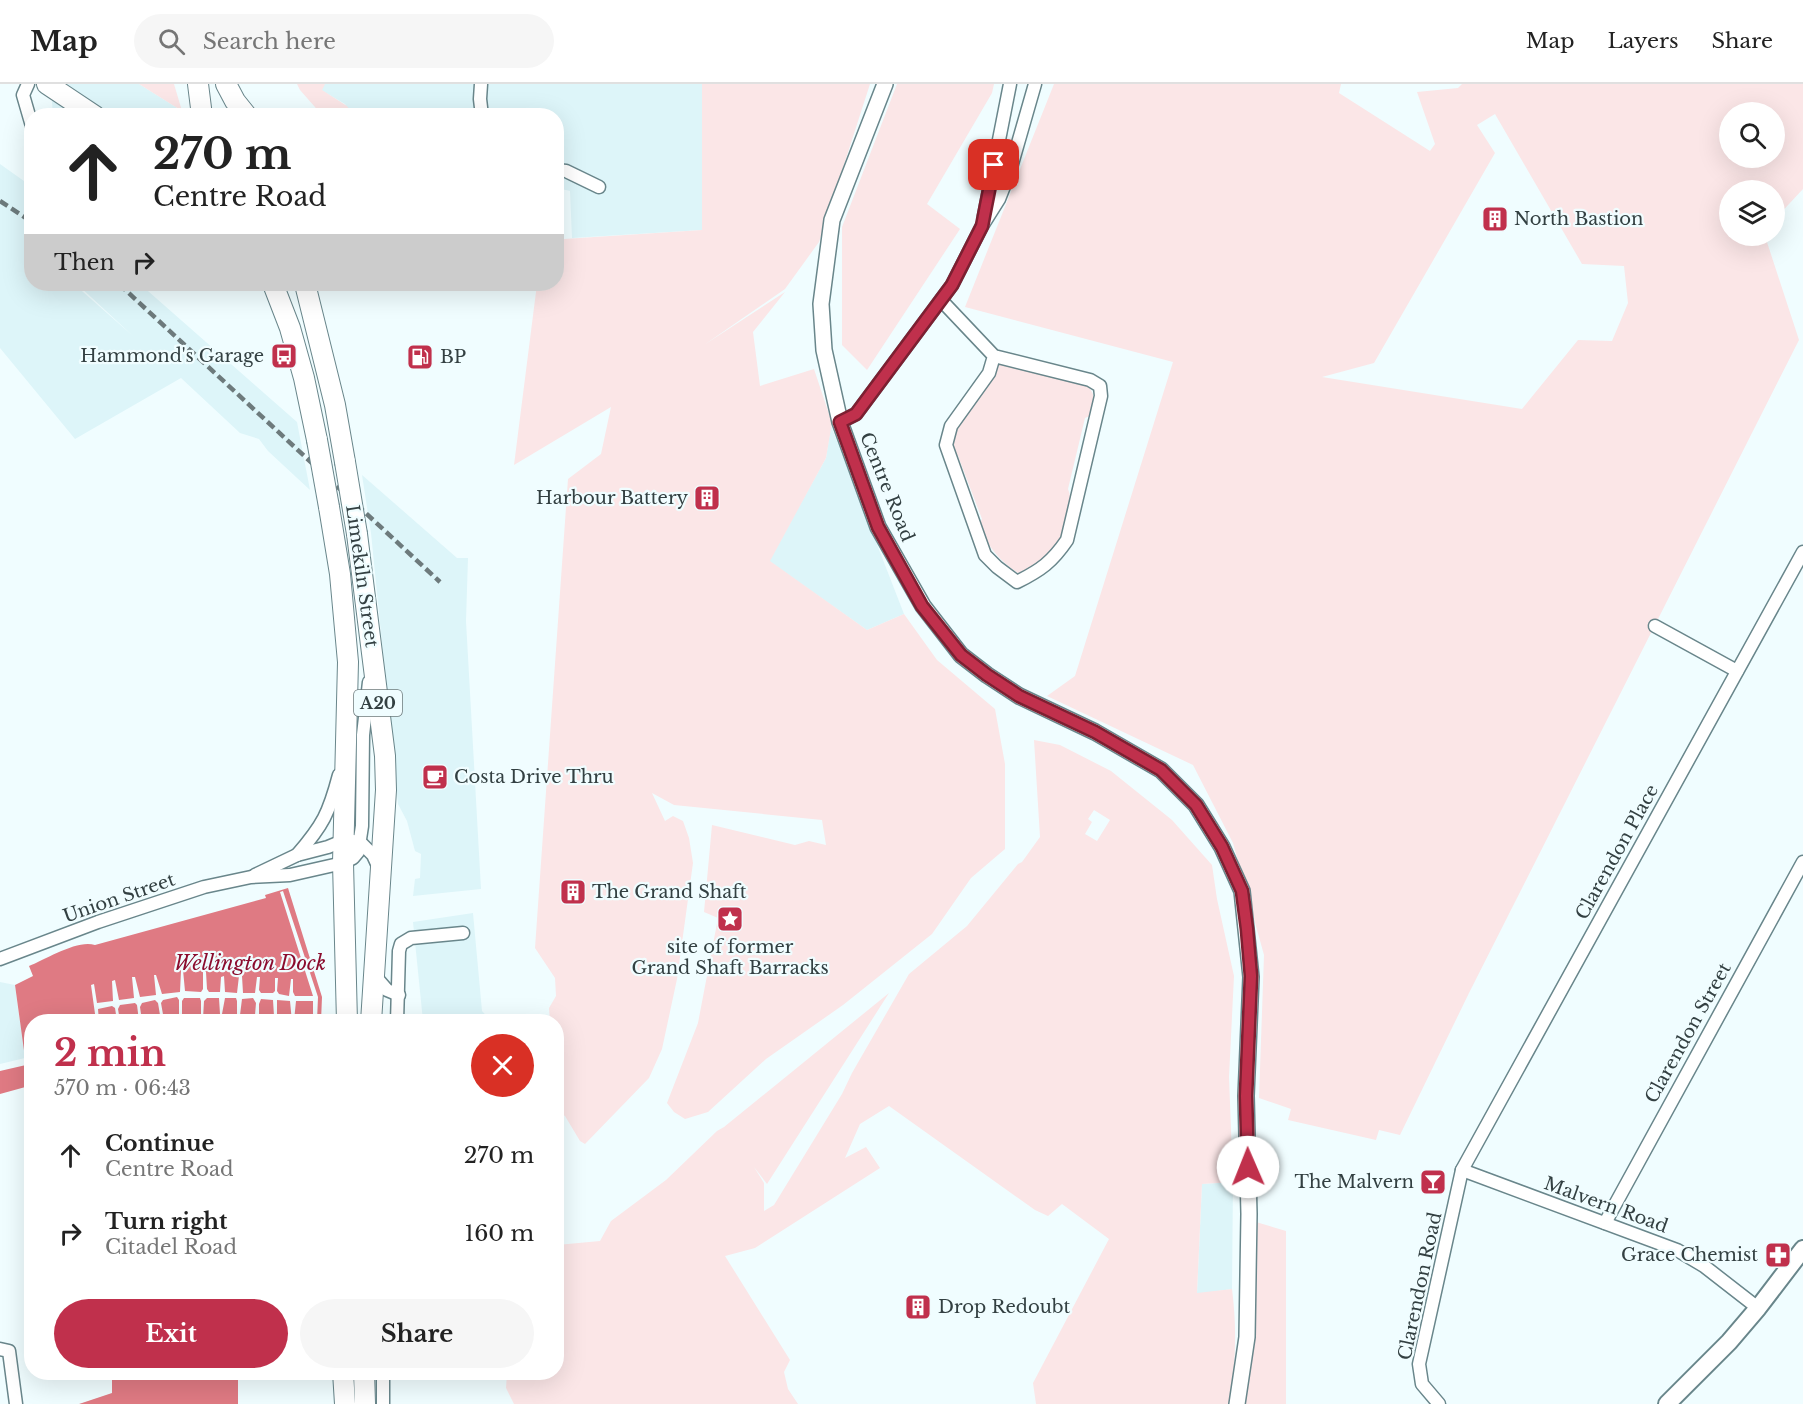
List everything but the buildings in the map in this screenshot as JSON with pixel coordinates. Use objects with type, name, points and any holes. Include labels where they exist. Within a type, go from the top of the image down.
[{"type":"highway","points":[[47,84],[83,108]]},
{"type":"highway","points":[[198,84],[201,108]]},
{"type":"highway","points":[[226,84],[241,108]]},
{"type":"highway","name":"Limekiln Street","points":[[276,291],[290,328],[301,368],[317,440],[340,574],[348,662],[347,752],[352,841]]},
{"type":"highway","name":"Limekiln Street","points":[[307,291],[335,405],[357,534],[385,756],[386,790],[381,872]]},
{"type":"highway","name":"A20","points":[[347,1014],[343,863],[352,841]]},
{"type":"highway","name":"A20","points":[[372,1014],[381,872]]},
{"type":"highway","points":[[344,1380],[345,1404]]},
{"type":"highway","points":[[364,1380],[364,1404]]},
{"type":"main road","points":[[1667,1404],[1729,1342],[1803,1249]]},
{"type":"street","points":[[27,108],[23,95],[28,84]]},
{"type":"street","points":[[481,84],[481,108]]},
{"type":"street","name":"Centre Road","points":[[885,84],[832,220],[821,304],[824,350],[840,422],[878,527],[922,606],[961,655],[1019,696],[1095,732],[1161,770],[1196,805],[1222,847],[1242,891],[1251,976],[1246,1096],[1249,1214],[1247,1337],[1237,1404]]},
{"type":"street","points":[[982,226],[1010,84]]},
{"type":"street","points":[[840,422],[856,414],[952,285],[982,226],[999,199],[1010,171],[1035,84]]},
{"type":"street","points":[[564,171],[598,187]]},
{"type":"street","points":[[941,300],[994,356],[1090,380],[1100,386],[1101,396],[1067,540],[1056,557],[1034,574],[1017,582],[985,555],[946,445],[951,426],[989,373],[994,356]]},
{"type":"street","name":"Clarendon Place","points":[[1462,1170],[1803,552]]},
{"type":"street","points":[[1655,626],[1737,672]]},
{"type":"street","points":[[372,653],[352,841],[373,855],[381,872]]},
{"type":"street","name":"Union Street","points":[[297,855],[314,835],[327,814],[347,752]]},
{"type":"street","name":"Union Street","points":[[251,877],[297,855],[352,841]]},
{"type":"street","name":"Clarendon Street","points":[[1605,1222],[1803,862]]},
{"type":"street","name":"Union Street","points":[[0,959],[161,900],[204,887],[251,877],[290,875],[343,863]]},
{"type":"street","points":[[398,1014],[399,951],[405,940],[463,933]]},
{"type":"street","points":[[374,975],[387,990],[399,995]]},
{"type":"street","name":"Malvern Road","points":[[1462,1170],[1677,1250],[1704,1266],[1758,1308]]},
{"type":"street","name":"Clarendon Road","points":[[1439,1404],[1422,1384],[1419,1364],[1462,1170]]},
{"type":"street","points":[[0,1349],[9,1351],[16,1404]]},
{"type":"street","points":[[383,1380],[383,1404]]},
{"type":"shaded area","points":[[54,84],[139,84],[177,108],[52,108],[51,89]]},
{"type":"shaded area","points":[[139,84],[174,84],[181,108],[177,108]]},
{"type":"shaded area","points":[[297,84],[325,84],[322,90],[348,108],[316,108]]},
{"type":"shaded area","points":[[318,84],[702,84],[702,230],[572,238],[570,191],[564,190],[564,108],[348,108],[345,104],[321,90]]},
{"type":"shaded area","points":[[702,84],[870,84],[819,242],[785,289],[704,345],[785,292],[753,332],[760,386],[814,369],[832,423],[826,458],[770,561],[867,630],[904,614],[937,660],[995,709],[1005,764],[1005,849],[971,878],[932,934],[843,1005],[766,1059],[708,1112],[685,1119],[674,1112],[667,1103],[698,1023],[718,918],[704,912],[712,825],[795,845],[809,841],[826,845],[822,820],[674,805],[652,793],[665,821],[673,816],[683,821],[689,838],[693,863],[677,979],[662,1049],[649,1078],[585,1144],[580,1141],[564,1115],[564,1014],[549,1014],[549,1008],[556,996],[555,978],[535,948],[568,479],[601,454],[611,407],[514,465],[536,291],[564,291],[564,239],[702,230]]},
{"type":"shaded area","points":[[897,84],[994,84],[992,93],[927,204],[960,229],[867,370],[842,345],[842,227]]},
{"type":"shaded area","points":[[1054,84],[1341,84],[1339,93],[1430,151],[1435,144],[1417,92],[1458,88],[1462,84],[1803,84],[1803,189],[1785,208],[1785,180],[1719,180],[1719,246],[1768,246],[1799,340],[1469,993],[1400,1135],[1379,1130],[1376,1140],[1288,1120],[1291,1109],[1259,1098],[1264,955],[1233,843],[1193,765],[1047,696],[1075,676],[1173,362],[965,307]],"holes":[[[1495,114],[1582,264],[1624,266],[1628,303],[1612,341],[1578,340],[1522,409],[1322,377],[1374,363],[1495,153],[1477,125]]]},
{"type":"shaded area","points":[[0,164],[24,181],[24,291],[82,291],[133,336],[85,291],[148,291],[297,422],[310,490],[268,451],[259,439],[240,433],[181,378],[75,439],[0,348]]},
{"type":"shaded area","points":[[995,362],[1085,383],[1094,398],[1092,415],[1085,418],[1068,489],[1070,505],[1061,537],[1057,546],[1046,558],[1018,573],[995,553],[978,527],[982,519],[958,456],[950,450],[954,432],[993,375]]},
{"type":"shaded area","points":[[831,426],[904,614],[867,630],[769,561],[826,458]]},
{"type":"shaded area","points":[[362,475],[457,558],[468,558],[466,621],[481,889],[413,896],[415,879],[420,878],[421,854],[415,851],[407,821],[398,804],[371,533]]},
{"type":"shaded area","points":[[1034,740],[1060,745],[1111,771],[1172,820],[1212,865],[1234,976],[1229,1077],[1233,1182],[1202,1184],[1197,1293],[1232,1289],[1235,1346],[1229,1404],[1036,1404],[1033,1383],[1109,1239],[1062,1204],[1048,1216],[1035,1210],[889,1106],[860,1124],[845,1158],[866,1147],[880,1168],[755,1248],[725,1256],[790,1360],[784,1372],[788,1389],[798,1404],[514,1404],[506,1388],[507,1380],[564,1380],[564,1244],[600,1241],[611,1221],[666,1180],[717,1131],[889,993],[767,1184],[754,1167],[764,1183],[764,1211],[774,1205],[842,1094],[909,974],[967,926],[1022,862],[1040,837]],"holes":[[[1094,810],[1110,820],[1097,841],[1085,834],[1092,822],[1088,819]]]},
{"type":"shaded area","points":[[473,913],[482,1011],[485,1014],[422,1014],[413,922]]},
{"type":"shaded area","points":[[0,982],[15,985],[24,1058],[0,1064]]},
{"type":"shaded area","points":[[1233,1182],[1232,1289],[1197,1294],[1202,1184]]},
{"type":"shaded area","points":[[1256,1222],[1286,1231],[1286,1404],[1245,1404],[1252,1352]]},
{"type":"water","name":"Wellington Dock","points":[[288,888],[322,997],[321,1014],[24,1014],[24,1050],[15,985],[33,976],[29,966],[71,947],[95,945],[266,898],[265,895]]},
{"type":"water","name":"Wellington Dock","points":[[24,1065],[24,1087],[0,1094],[0,1071]]},
{"type":"water","points":[[112,1380],[238,1380],[238,1404],[79,1404],[112,1393]]},
{"type":"pier","points":[[283,891],[318,997],[317,1014],[313,1014],[313,1001],[296,1001],[295,1014],[291,1014],[290,1001],[277,1000],[277,1014],[274,1014],[273,1000],[261,999],[259,1014],[255,1014],[256,1003],[253,998],[242,999],[240,1014],[237,1014],[236,998],[225,998],[222,1014],[220,1014],[219,998],[207,998],[204,1001],[203,1014],[201,1014],[200,998],[184,998],[182,1014],[179,1014],[177,997],[163,1000],[161,1003],[163,1014],[160,1014],[158,1003],[155,1000],[142,1003],[141,1014],[138,1014],[135,1003],[120,1005],[119,1014],[116,1014],[115,1008],[112,1006],[98,1009],[98,1014],[95,1014],[91,985],[94,984],[97,1003],[113,1001],[112,981],[115,980],[119,1000],[134,998],[132,977],[135,977],[140,997],[156,995],[154,975],[156,975],[162,994],[180,992],[181,971],[183,970],[185,991],[201,992],[203,972],[206,972],[209,992],[220,992],[221,977],[224,976],[225,992],[237,993],[239,976],[242,976],[243,993],[255,993],[257,977],[260,977],[259,990],[261,993],[273,993],[275,978],[278,978],[277,991],[279,994],[289,996],[291,979],[293,979],[295,996],[313,996],[280,892]]},
{"type":"railway","points":[[0,201],[24,217]]},
{"type":"railway","points":[[127,291],[440,582]]},
{"type":"place","name":"North Bastion","points":[[1495,219]]},
{"type":"place","name":"Hammond's Garage","points":[[284,356]]},
{"type":"place","name":"BP","points":[[420,357]]},
{"type":"place","name":"Harbour Battery","points":[[707,498]]},
{"type":"place","name":"Costa Drive Thru","points":[[435,777]]},
{"type":"place","name":"The Grand Shaft","points":[[573,892]]},
{"type":"place","name":"site of former Grand Shaft Barracks","points":[[730,919]]},
{"type":"place","name":"The Malvern","points":[[1433,1182]]},
{"type":"place","name":"Grace Chemist","points":[[1778,1255]]},
{"type":"place","name":"Drop Redoubt","points":[[918,1307]]},
{"type":"route","points":[[994,165],[982,226],[952,285],[856,414],[840,422],[878,527],[922,606],[961,655],[1019,696],[1095,732],[1161,770],[1196,805],[1222,847],[1242,891],[1251,976],[1246,1096],[1248,1167]]}]
